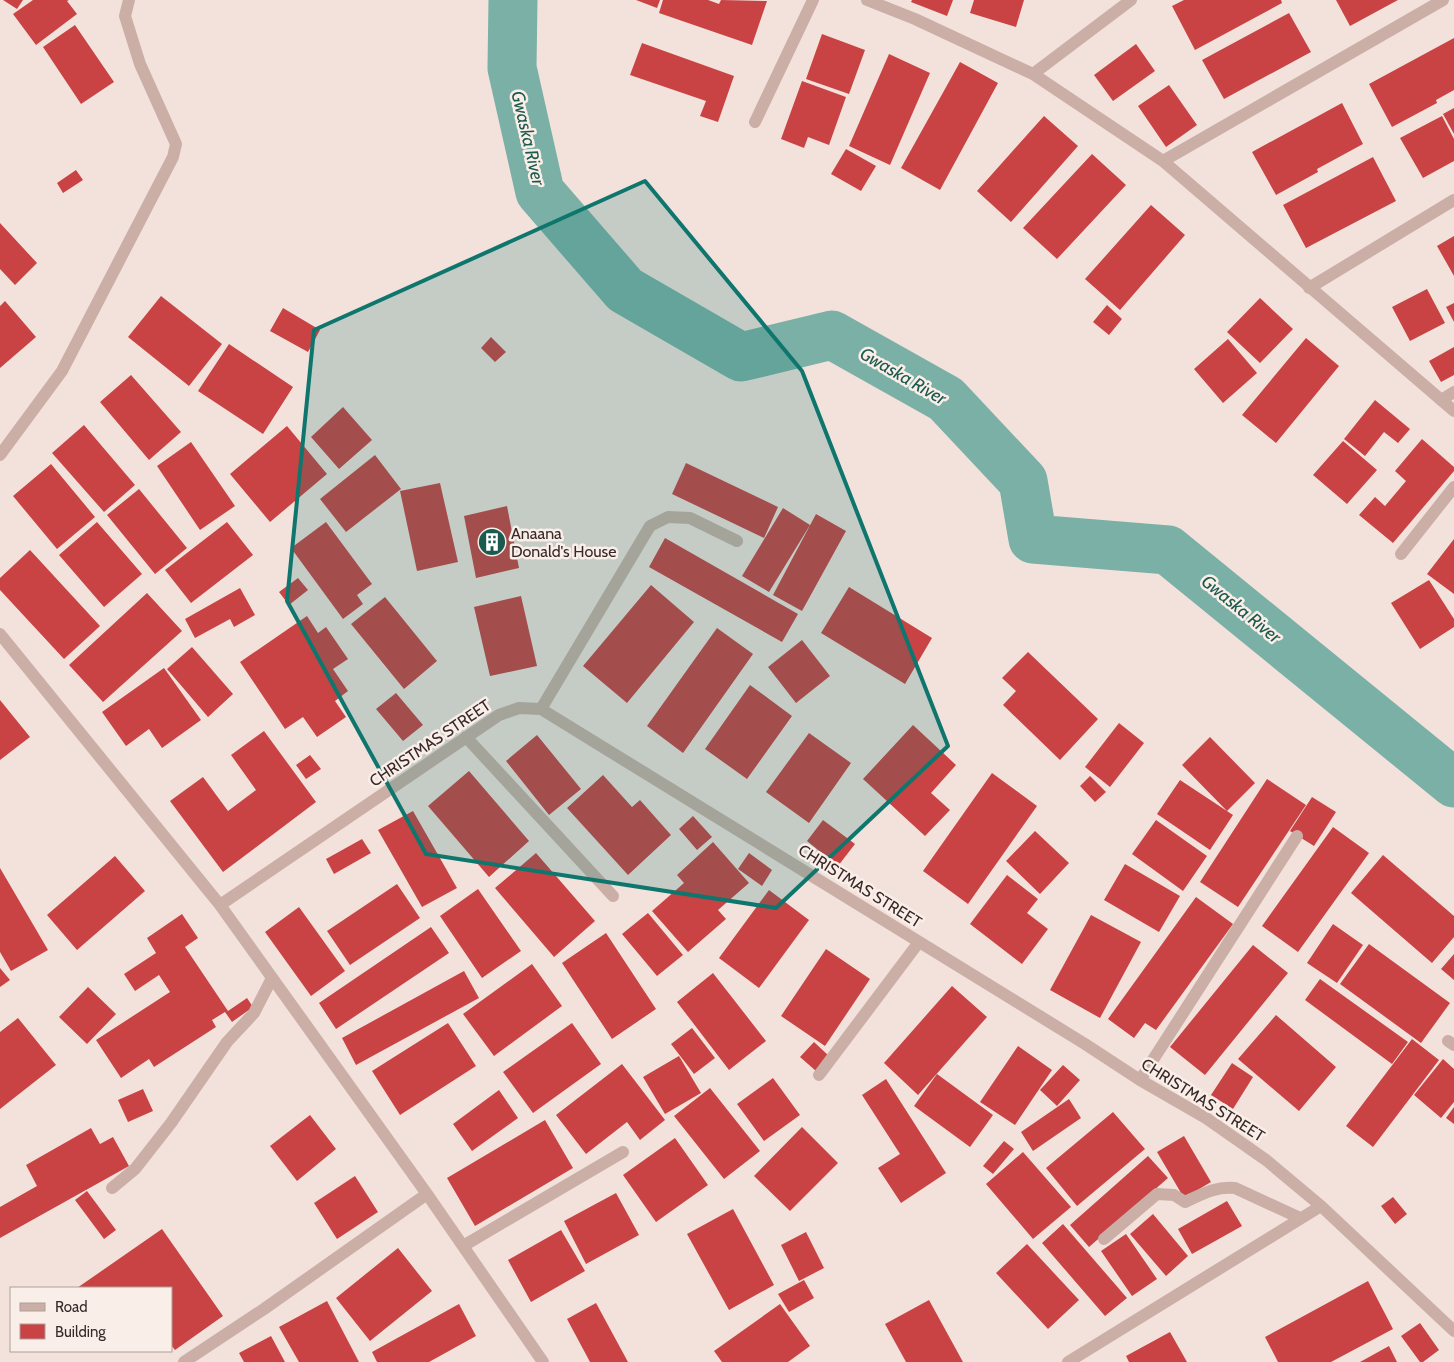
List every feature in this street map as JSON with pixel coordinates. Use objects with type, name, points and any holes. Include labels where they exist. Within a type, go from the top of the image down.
[{"type":"street","points":[[0,455],[62,371],[173,156],[176,144],[140,64],[125,16],[128,0]]},
{"type":"street","points":[[755,122],[813,0]]},
{"type":"street","points":[[867,0],[916,19],[1033,74],[1163,161],[1454,411]]},
{"type":"street","points":[[1033,74],[1131,0]]},
{"type":"street","points":[[1163,161],[1443,0]]},
{"type":"street","points":[[1309,288],[1454,200]]},
{"type":"street","points":[[1441,400],[1454,392]]},
{"type":"street","points":[[1401,554],[1454,487]]},
{"type":"street","points":[[541,709],[650,526],[668,517],[690,518],[737,541]]},
{"type":"street","points":[[0,634],[220,905],[427,1194],[543,1362]]},
{"type":"street","name":"CHRISTMAS STREET","points":[[220,905],[499,715],[519,708],[541,709],[1085,1044],[1140,1080],[1206,1118],[1266,1160],[1321,1206],[1454,1331]]},
{"type":"street","points":[[466,737],[613,896]]},
{"type":"street","points":[[1140,1080],[1297,836]]},
{"type":"street","points":[[819,1075],[919,942]]},
{"type":"street","points":[[112,1188],[134,1169],[171,1123],[227,1042],[254,1014],[272,978]]},
{"type":"street","points":[[463,1246],[623,1152]]},
{"type":"street","points":[[1104,1239],[1157,1194],[1174,1195],[1186,1202],[1212,1190],[1224,1187],[1235,1188],[1300,1218]]},
{"type":"street","points":[[184,1362],[264,1310],[427,1194]]},
{"type":"street","points":[[1068,1362],[1321,1206]]},
{"type":"highlighted area","points":[[645,181],[802,371],[948,746],[776,908],[426,854],[287,601],[314,330]]},
{"type":"building","points":[[3,0],[23,0],[17,9]]},
{"type":"building","points":[[33,0],[69,0],[67,1],[77,14],[36,45],[13,14]]},
{"type":"building","points":[[636,0],[660,0],[657,8]]},
{"type":"building","points":[[663,0],[708,0],[719,4],[721,0],[767,1],[752,45],[659,13]]},
{"type":"building","points":[[912,0],[953,0],[947,16],[911,2]]},
{"type":"building","points":[[974,0],[1024,0],[1016,27],[970,13]]},
{"type":"building","points":[[1184,0],[1281,0],[1282,3],[1195,50],[1172,6]]},
{"type":"building","points":[[1336,0],[1398,0],[1350,26]]},
{"type":"building","points":[[1289,13],[1311,52],[1224,99],[1202,60]]},
{"type":"building","points":[[75,25],[114,82],[81,104],[43,47]]},
{"type":"building","points":[[822,34],[865,50],[849,94],[806,79]]},
{"type":"building","points":[[1454,38],[1454,90],[1436,100],[1437,103],[1392,127],[1369,84]]},
{"type":"building","points":[[642,43],[734,76],[718,122],[700,116],[706,101],[630,75]]},
{"type":"building","points":[[1136,44],[1155,71],[1113,101],[1094,75]]},
{"type":"building","points":[[889,54],[930,73],[890,165],[849,146]]},
{"type":"building","points":[[960,62],[998,83],[940,190],[901,168]]},
{"type":"building","points":[[802,81],[846,97],[829,145],[808,137],[804,148],[781,139]]},
{"type":"building","points":[[1169,85],[1197,125],[1166,147],[1138,106]]},
{"type":"building","points":[[1342,103],[1363,144],[1317,169],[1318,172],[1276,195],[1252,152]]},
{"type":"building","points":[[1454,108],[1454,134],[1443,114]]},
{"type":"building","points":[[1044,116],[1078,146],[1011,222],[977,191]]},
{"type":"building","points":[[1442,116],[1454,139],[1454,161],[1423,178],[1400,138]]},
{"type":"building","points":[[846,149],[876,166],[861,191],[831,174]]},
{"type":"building","points":[[1092,154],[1126,185],[1057,259],[1023,228]]},
{"type":"building","points":[[1373,157],[1396,201],[1306,248],[1283,205]]},
{"type":"building","points":[[76,170],[83,180],[63,193],[57,183]]},
{"type":"building","points":[[1151,205],[1185,235],[1120,310],[1085,279]]},
{"type":"building","points":[[0,223],[37,263],[15,285],[0,269]]},
{"type":"building","points":[[1454,236],[1454,276],[1437,246]]},
{"type":"building","points":[[1427,289],[1445,323],[1410,341],[1392,307]]},
{"type":"building","points":[[161,296],[222,344],[189,386],[128,337]]},
{"type":"building","points":[[1260,298],[1293,329],[1260,363],[1227,332]]},
{"type":"building","points":[[5,301],[36,337],[0,368],[0,306]]},
{"type":"building","points":[[1454,303],[1454,322],[1446,307]]},
{"type":"building","points":[[1107,305],[1122,319],[1109,335],[1093,322]]},
{"type":"building","points":[[283,308],[320,330],[308,352],[270,331]]},
{"type":"building","points":[[491,337],[506,352],[495,362],[481,348]]},
{"type":"building","points":[[1306,338],[1339,366],[1276,443],[1242,415]]},
{"type":"building","points":[[1228,339],[1257,373],[1223,403],[1194,369]]},
{"type":"building","points":[[229,344],[293,387],[263,434],[198,391]]},
{"type":"building","points":[[1454,347],[1454,375],[1441,382],[1429,361]]},
{"type":"building","points":[[131,375],[181,432],[149,460],[100,402]]},
{"type":"building","points":[[1375,400],[1410,429],[1398,443],[1384,432],[1365,456],[1344,439]]},
{"type":"building","points":[[343,407],[372,440],[339,469],[311,437]]},
{"type":"building","points":[[84,425],[135,485],[104,512],[52,453]]},
{"type":"building","points":[[287,426],[327,474],[270,522],[230,474]]},
{"type":"building","points":[[1422,439],[1454,467],[1454,471],[1393,543],[1359,515],[1375,497],[1385,506],[1406,481],[1395,471]]},
{"type":"building","points":[[1343,441],[1377,470],[1347,504],[1313,475]]},
{"type":"building","points":[[191,442],[235,506],[200,530],[157,466]]},
{"type":"building","points":[[375,455],[401,489],[346,532],[320,499]]},
{"type":"building","points":[[686,463],[778,507],[764,538],[672,494]]},
{"type":"building","points":[[51,464],[95,517],[57,549],[13,496]]},
{"type":"building","points":[[440,483],[458,562],[417,571],[400,491]]},
{"type":"building","points":[[139,489],[187,548],[155,574],[107,515]]},
{"type":"building","name":"Anaana Donald's House","points":[[507,506],[519,568],[476,578],[464,516]]},
{"type":"building","points":[[783,508],[810,525],[769,592],[742,576]]},
{"type":"building","points":[[816,514],[846,531],[802,611],[773,595]]},
{"type":"building","points":[[97,522],[142,574],[104,607],[59,555]]},
{"type":"building","points":[[227,522],[253,555],[191,603],[165,570]]},
{"type":"building","points":[[326,522],[372,584],[357,595],[363,604],[343,619],[291,548]]},
{"type":"building","points":[[665,538],[798,614],[782,642],[649,567]]},
{"type":"building","points":[[1454,539],[1454,594],[1427,574]]},
{"type":"building","points":[[30,550],[100,626],[64,659],[0,590],[0,578]]},
{"type":"building","points":[[298,578],[308,590],[289,605],[279,592]]},
{"type":"building","points":[[1429,580],[1454,619],[1454,627],[1420,649],[1391,603]]},
{"type":"building","points":[[651,585],[694,622],[627,703],[583,666]]},
{"type":"building","points":[[849,587],[932,638],[905,684],[821,633]]},
{"type":"building","points":[[240,588],[255,615],[234,627],[230,619],[195,638],[185,619]]},
{"type":"building","points":[[147,593],[182,631],[103,702],[69,665]]},
{"type":"building","points":[[521,596],[537,666],[490,676],[474,607]]},
{"type":"building","points":[[385,597],[437,661],[404,689],[351,624]]},
{"type":"building","points":[[307,616],[318,633],[326,627],[348,659],[333,669],[348,691],[335,701],[346,717],[317,737],[303,717],[285,729],[240,662]]},
{"type":"building","points":[[717,628],[753,654],[683,753],[647,726]]},
{"type":"building","points":[[802,640],[830,676],[796,703],[768,667]]},
{"type":"building","points":[[192,647],[233,694],[208,717],[167,669]]},
{"type":"building","points":[[1028,652],[1098,719],[1060,760],[1003,705],[1016,691],[1002,678]]},
{"type":"building","points":[[164,668],[201,720],[162,748],[149,729],[126,746],[102,712]]},
{"type":"building","points":[[750,685],[792,716],[747,779],[705,749]]},
{"type":"building","points":[[396,693],[423,725],[403,741],[376,709]]},
{"type":"building","points":[[0,700],[30,737],[0,760]]},
{"type":"building","points":[[1119,723],[1144,743],[1110,787],[1085,767]]},
{"type":"building","points":[[913,725],[956,765],[931,793],[950,810],[925,836],[863,779]]},
{"type":"building","points":[[264,731],[316,802],[223,872],[170,801],[203,777],[228,811],[256,790],[231,755]]},
{"type":"building","points":[[809,733],[851,763],[809,823],[766,792]]},
{"type":"building","points":[[537,735],[581,789],[549,815],[506,761]]},
{"type":"building","points":[[1210,737],[1255,783],[1227,811],[1182,765]]},
{"type":"building","points":[[310,755],[321,769],[306,779],[296,765]]},
{"type":"building","points":[[469,771],[529,841],[489,877],[428,806]]},
{"type":"building","points":[[992,773],[1037,806],[968,904],[923,871]]},
{"type":"building","points":[[603,775],[632,807],[640,800],[671,835],[628,875],[567,808]]},
{"type":"building","points":[[1090,776],[1106,792],[1095,802],[1080,786]]},
{"type":"building","points":[[1267,779],[1306,805],[1238,907],[1200,882]]},
{"type":"building","points":[[1180,780],[1233,815],[1210,850],[1157,814]]},
{"type":"building","points":[[1312,797],[1336,812],[1314,846],[1290,831]]},
{"type":"building","points":[[413,811],[457,888],[422,907],[378,830]]},
{"type":"building","points":[[693,816],[712,837],[697,850],[679,829]]},
{"type":"building","points":[[823,820],[855,844],[838,866],[807,841]]},
{"type":"building","points":[[1156,820],[1207,856],[1183,891],[1132,854]]},
{"type":"building","points":[[1333,827],[1369,853],[1298,952],[1262,926]]},
{"type":"building","points":[[1035,831],[1069,863],[1040,894],[1006,861]]},
{"type":"building","points":[[362,839],[371,853],[334,874],[326,859]]},
{"type":"building","points":[[713,842],[749,883],[718,910],[726,919],[688,952],[652,911],[684,883],[677,875]]},
{"type":"building","points":[[536,853],[595,921],[554,957],[495,888]]},
{"type":"building","points":[[749,853],[772,870],[762,886],[738,869]]},
{"type":"building","points":[[1383,855],[1454,916],[1454,937],[1432,963],[1351,893]]},
{"type":"building","points":[[115,856],[145,891],[77,950],[47,915]]},
{"type":"building","points":[[1125,864],[1180,896],[1159,932],[1104,900]]},
{"type":"building","points":[[0,868],[48,950],[11,971],[0,952]]},
{"type":"building","points":[[1007,875],[1038,899],[1027,913],[1048,929],[1022,964],[970,924]]},
{"type":"building","points":[[397,884],[420,918],[350,965],[327,931]]},
{"type":"building","points":[[478,889],[521,951],[482,978],[440,916]]},
{"type":"building","points":[[769,890],[809,920],[759,988],[719,958]]},
{"type":"building","points":[[1196,897],[1233,924],[1156,1030],[1145,1023],[1134,1038],[1108,1019]]},
{"type":"building","points":[[299,907],[345,971],[311,996],[265,932]]},
{"type":"building","points":[[648,913],[683,955],[657,976],[622,934]]},
{"type":"building","points":[[182,914],[198,938],[185,947],[228,1011],[247,998],[253,1007],[232,1022],[225,1012],[212,1020],[216,1027],[154,1067],[149,1059],[121,1078],[96,1040],[170,992],[159,975],[135,991],[124,974],[156,953],[147,938]]},
{"type":"building","points":[[1091,915],[1141,942],[1100,1018],[1050,990]]},
{"type":"building","points":[[1333,924],[1363,945],[1337,983],[1307,963]]},
{"type":"building","points":[[431,927],[449,953],[336,1029],[319,1003]]},
{"type":"building","points":[[606,933],[656,1009],[612,1039],[562,963]]},
{"type":"building","points":[[1369,944],[1450,1003],[1421,1043],[1340,984]]},
{"type":"building","points":[[1253,945],[1288,973],[1205,1075],[1170,1047]]},
{"type":"building","points":[[826,949],[870,979],[825,1046],[781,1016]]},
{"type":"building","points":[[1454,954],[1454,980],[1441,969]]},
{"type":"building","points":[[532,964],[562,1006],[494,1056],[463,1014]]},
{"type":"building","points":[[0,968],[10,980],[0,987]]},
{"type":"building","points":[[464,971],[479,998],[356,1065],[342,1038]]},
{"type":"building","points":[[713,973],[766,1041],[729,1070],[677,1002]]},
{"type":"building","points":[[1320,979],[1408,1042],[1392,1064],[1305,1000]]},
{"type":"building","points":[[952,986],[987,1017],[918,1095],[884,1063]]},
{"type":"building","points":[[88,987],[116,1014],[87,1044],[59,1017]]},
{"type":"building","points":[[1276,1015],[1336,1067],[1299,1111],[1238,1059]]},
{"type":"building","points":[[18,1018],[56,1065],[0,1109],[0,1032]]},
{"type":"building","points":[[448,1023],[476,1066],[400,1115],[372,1071]]},
{"type":"building","points":[[572,1023],[601,1064],[533,1113],[503,1072]]},
{"type":"building","points":[[692,1028],[715,1058],[694,1074],[671,1044]]},
{"type":"building","points":[[1412,1039],[1439,1060],[1373,1147],[1346,1126]]},
{"type":"building","points":[[814,1042],[829,1056],[816,1071],[800,1057]]},
{"type":"building","points":[[1018,1046],[1052,1070],[1015,1125],[980,1102]]},
{"type":"building","points":[[679,1056],[701,1093],[665,1114],[643,1077]]},
{"type":"building","points":[[1443,1059],[1454,1069],[1454,1102],[1441,1118],[1414,1095]]},
{"type":"building","points":[[1232,1063],[1253,1077],[1233,1109],[1211,1095]]},
{"type":"building","points":[[622,1064],[665,1120],[640,1140],[627,1122],[586,1154],[556,1115]]},
{"type":"building","points":[[1063,1065],[1080,1080],[1057,1106],[1040,1090]]},
{"type":"building","points":[[937,1074],[993,1115],[970,1147],[914,1106]]},
{"type":"building","points":[[773,1078],[800,1115],[764,1141],[737,1104]]},
{"type":"building","points":[[886,1079],[946,1173],[901,1203],[878,1168],[900,1154],[862,1095]]},
{"type":"building","points":[[710,1088],[760,1151],[724,1179],[674,1116]]},
{"type":"building","points":[[143,1089],[153,1111],[128,1122],[118,1100]]},
{"type":"building","points":[[499,1090],[518,1118],[472,1151],[453,1124]]},
{"type":"building","points":[[1069,1099],[1081,1118],[1033,1151],[1021,1132]]},
{"type":"building","points":[[1454,1107],[1454,1124],[1446,1118]]},
{"type":"building","points":[[1113,1112],[1145,1149],[1077,1206],[1046,1168]]},
{"type":"building","points":[[310,1115],[336,1149],[297,1181],[270,1146]]},
{"type":"building","points":[[545,1120],[573,1168],[475,1226],[447,1178]]},
{"type":"building","points":[[802,1127],[838,1163],[790,1211],[754,1176]]},
{"type":"building","points":[[91,1128],[100,1144],[113,1137],[129,1166],[0,1238],[0,1207],[37,1186],[26,1165]]},
{"type":"building","points":[[1184,1136],[1211,1182],[1184,1198],[1157,1152]]},
{"type":"building","points":[[675,1138],[708,1185],[656,1222],[623,1175]]},
{"type":"building","points":[[1004,1141],[1014,1149],[993,1174],[983,1166]]},
{"type":"building","points":[[1023,1152],[1071,1207],[1033,1239],[986,1184]]},
{"type":"building","points":[[1148,1156],[1168,1178],[1089,1247],[1070,1225]]},
{"type":"building","points":[[355,1176],[378,1212],[337,1239],[314,1203]]},
{"type":"building","points":[[87,1191],[116,1230],[104,1239],[75,1200]]},
{"type":"building","points":[[616,1193],[639,1235],[586,1264],[564,1221]]},
{"type":"building","points":[[1393,1197],[1407,1214],[1395,1224],[1381,1206]]},
{"type":"building","points":[[1227,1201],[1242,1226],[1192,1254],[1178,1229]]},
{"type":"building","points":[[733,1209],[774,1285],[729,1310],[687,1234]]},
{"type":"building","points":[[1153,1214],[1188,1256],[1166,1276],[1130,1234]]},
{"type":"building","points":[[1063,1224],[1127,1298],[1105,1316],[1042,1243]]},
{"type":"building","points":[[162,1229],[223,1316],[175,1350],[172,1346],[172,1287],[78,1287]]},
{"type":"building","points":[[561,1230],[585,1271],[531,1302],[508,1260]]},
{"type":"building","points":[[806,1232],[824,1268],[799,1281],[781,1245]]},
{"type":"building","points":[[1126,1234],[1157,1279],[1132,1296],[1101,1251]]},
{"type":"building","points":[[1027,1244],[1079,1300],[1048,1329],[996,1273]]},
{"type":"building","points":[[398,1248],[432,1291],[370,1341],[336,1298]]},
{"type":"building","points":[[804,1280],[814,1298],[789,1312],[778,1294]]},
{"type":"building","points":[[1368,1281],[1393,1329],[1331,1362],[1278,1362],[1265,1337]]},
{"type":"building","points":[[929,1300],[963,1362],[906,1362],[885,1324]]},
{"type":"building","points":[[327,1301],[359,1362],[299,1362],[279,1327]]},
{"type":"building","points":[[596,1303],[628,1362],[590,1362],[567,1319]]},
{"type":"building","points":[[459,1304],[476,1336],[429,1362],[377,1362],[372,1352]]},
{"type":"building","points":[[780,1304],[810,1346],[788,1362],[722,1362],[714,1351]]},
{"type":"building","points":[[1420,1323],[1439,1350],[1423,1362],[1420,1362],[1401,1336]]},
{"type":"building","points":[[1170,1332],[1187,1362],[1129,1362],[1126,1356]]},
{"type":"building","points":[[271,1336],[285,1362],[244,1362],[239,1353]]},
{"type":"building","points":[[1389,1346],[1397,1362],[1360,1362]]},
{"type":"waterway","name":"Gwaska River","points":[[513,0],[512,68],[540,192],[625,290],[741,357],[832,335],[946,399],[1023,481],[1033,539],[1168,550],[1454,783]]},
{"type":"place","name":"Anaana Donald's House","points":[[492,542]]}]
